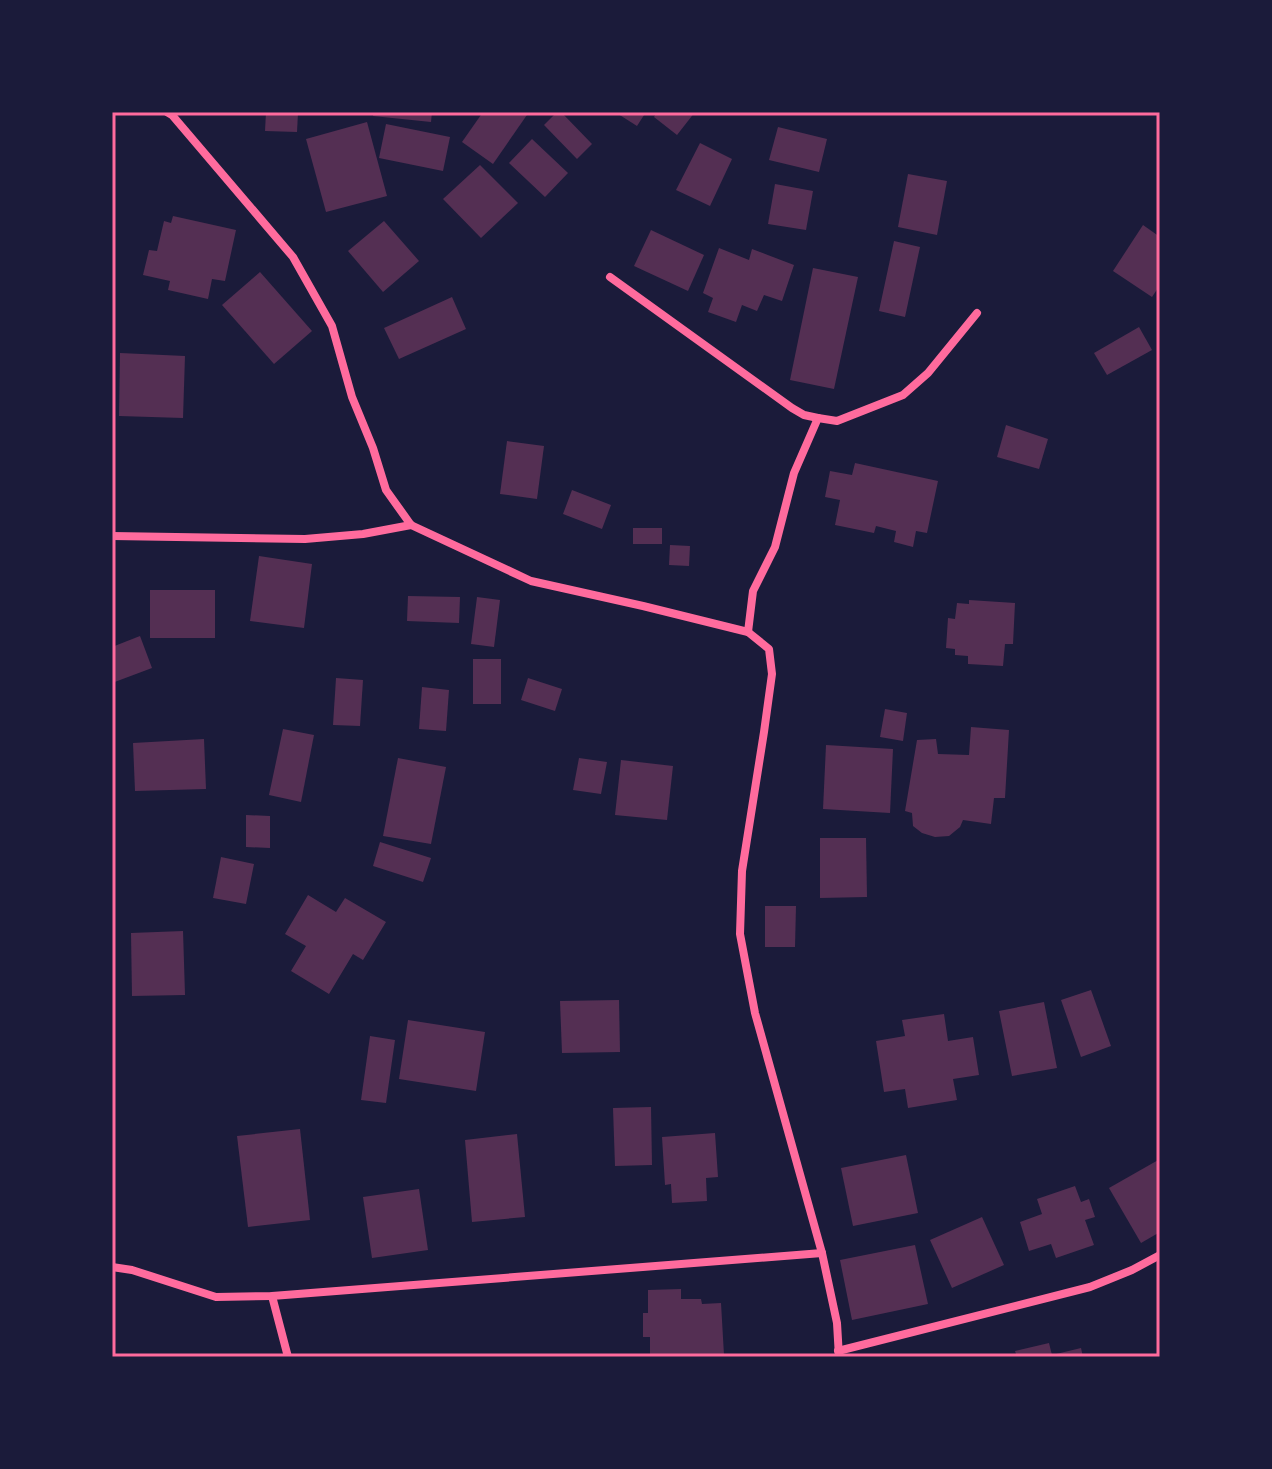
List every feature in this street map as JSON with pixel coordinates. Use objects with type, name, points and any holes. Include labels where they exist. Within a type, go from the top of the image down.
[{"type":"street","points":[[167,112],[293,257],[332,326],[352,397],[386,490],[411,525],[531,581],[748,632],[769,649],[772,674],[742,871],[740,934],[755,1013],[822,1253],[837,1323],[838,1354],[1090,1287],[1160,1255]]},
{"type":"street","points":[[610,277],[792,408],[804,415],[837,421],[903,395],[928,373],[977,313]]},
{"type":"street","points":[[748,632],[753,591],[775,547],[794,473],[818,418]]},
{"type":"street","points":[[112,536],[305,539],[363,534],[411,525]]},
{"type":"street","points":[[112,1267],[132,1270],[216,1297],[272,1296],[822,1253]]},
{"type":"street","points":[[272,1296],[288,1357]]},
{"type":"building","points":[[266,112],[298,113],[297,132],[265,131]]},
{"type":"building","points":[[374,112],[432,112],[431,122],[373,116]]},
{"type":"building","points":[[483,112],[529,112],[493,164],[462,142]]},
{"type":"building","points":[[557,112],[561,112],[592,144],[577,159],[544,125]]},
{"type":"building","points":[[615,112],[646,112],[637,126]]},
{"type":"building","points":[[657,112],[695,112],[677,135],[654,117]]},
{"type":"building","points":[[367,122],[387,196],[326,212],[306,139]]},
{"type":"building","points":[[386,124],[450,137],[443,171],[379,158]]},
{"type":"building","points":[[778,127],[827,139],[819,172],[769,160]]},
{"type":"building","points":[[532,139],[568,173],[545,197],[509,163]]},
{"type":"building","points":[[700,143],[732,159],[710,206],[676,190]]},
{"type":"building","points":[[480,165],[518,203],[481,238],[443,199]]},
{"type":"building","points":[[908,174],[947,181],[937,235],[898,227]]},
{"type":"building","points":[[775,184],[813,191],[806,230],[768,224]]},
{"type":"building","points":[[173,216],[236,230],[225,281],[212,279],[208,299],[168,290],[170,281],[143,275],[149,250],[157,251],[164,221],[171,223]]},
{"type":"building","points":[[384,221],[419,261],[383,292],[348,251]]},
{"type":"building","points":[[1143,225],[1160,237],[1160,285],[1152,297],[1113,271]]},
{"type":"building","points":[[651,230],[704,255],[688,291],[634,266]]},
{"type":"building","points":[[894,241],[920,247],[905,317],[879,311]]},
{"type":"building","points":[[719,248],[749,260],[752,249],[794,265],[782,301],[764,295],[757,311],[742,305],[736,322],[708,312],[713,298],[703,293]]},
{"type":"building","points":[[813,268],[858,277],[834,389],[790,380]]},
{"type":"building","points":[[260,272],[312,331],[274,364],[222,305]]},
{"type":"building","points":[[452,297],[466,329],[399,359],[384,328]]},
{"type":"building","points":[[1139,327],[1152,350],[1107,375],[1094,353]]},
{"type":"building","points":[[120,353],[185,356],[183,418],[119,416]]},
{"type":"building","points":[[1006,425],[1048,439],[1039,469],[997,457]]},
{"type":"building","points":[[507,441],[544,446],[537,499],[500,494]]},
{"type":"building","points":[[855,463],[938,481],[927,533],[916,531],[913,547],[894,542],[896,531],[876,526],[874,533],[835,525],[840,500],[825,497],[830,471],[852,475]]},
{"type":"building","points":[[572,490],[611,505],[602,529],[563,514]]},
{"type":"building","points":[[633,528],[662,528],[662,544],[633,544]]},
{"type":"building","points":[[670,545],[690,546],[689,566],[669,565]]},
{"type":"building","points":[[259,556],[312,564],[304,628],[250,621]]},
{"type":"building","points":[[150,590],[215,590],[215,638],[150,638]]},
{"type":"building","points":[[408,596],[460,597],[459,623],[407,621]]},
{"type":"building","points":[[477,597],[500,600],[494,647],[471,644]]},
{"type":"building","points":[[969,600],[1015,603],[1013,644],[1005,644],[1003,666],[968,664],[968,656],[955,655],[955,649],[946,648],[948,618],[955,619],[957,603],[969,604]]},
{"type":"building","points":[[140,636],[152,668],[112,683],[112,647]]},
{"type":"building","points":[[473,659],[501,659],[501,704],[473,704]]},
{"type":"building","points":[[336,678],[363,680],[360,726],[333,725]]},
{"type":"building","points":[[528,678],[562,689],[555,711],[521,700]]},
{"type":"building","points":[[422,687],[449,690],[446,731],[419,729]]},
{"type":"building","points":[[885,709],[907,713],[903,741],[880,737]]},
{"type":"building","points":[[971,727],[1009,730],[1005,798],[994,798],[991,824],[963,820],[949,836],[935,837],[922,833],[913,826],[912,813],[905,811],[917,740],[936,739],[938,754],[969,755]]},
{"type":"building","points":[[283,729],[314,735],[301,802],[269,795]]},
{"type":"building","points":[[204,739],[206,789],[135,791],[133,743]]},
{"type":"building","points":[[826,745],[893,749],[890,813],[823,809]]},
{"type":"building","points":[[398,758],[446,767],[431,844],[383,836]]},
{"type":"building","points":[[579,758],[607,762],[601,794],[573,790]]},
{"type":"building","points":[[621,760],[673,766],[667,820],[615,815]]},
{"type":"building","points":[[246,815],[270,816],[270,848],[246,847]]},
{"type":"building","points":[[820,838],[866,838],[867,897],[820,898]]},
{"type":"building","points":[[380,842],[431,858],[423,882],[373,866]]},
{"type":"building","points":[[221,857],[254,864],[246,904],[213,898]]},
{"type":"building","points":[[308,895],[336,912],[345,898],[386,922],[363,960],[353,954],[329,994],[291,971],[306,946],[285,934]]},
{"type":"building","points":[[765,906],[796,906],[795,947],[765,947]]},
{"type":"building","points":[[183,931],[185,995],[132,996],[131,933]]},
{"type":"building","points":[[1091,990],[1111,1046],[1081,1057],[1061,1000]]},
{"type":"building","points":[[619,1000],[620,1052],[562,1053],[560,1001]]},
{"type":"building","points":[[1044,1002],[1057,1068],[1012,1076],[999,1011]]},
{"type":"building","points":[[944,1014],[948,1041],[973,1037],[979,1075],[953,1079],[957,1100],[908,1108],[905,1089],[884,1092],[876,1041],[905,1036],[902,1020]]},
{"type":"building","points":[[408,1020],[485,1032],[476,1091],[399,1079]]},
{"type":"building","points":[[370,1036],[395,1040],[386,1103],[361,1100]]},
{"type":"building","points":[[651,1107],[652,1165],[615,1166],[613,1108]]},
{"type":"building","points":[[300,1129],[310,1220],[248,1227],[237,1136]]},
{"type":"building","points":[[715,1133],[718,1177],[706,1178],[707,1201],[672,1203],[671,1184],[665,1185],[662,1137]]},
{"type":"building","points":[[517,1134],[525,1217],[472,1222],[465,1140]]},
{"type":"building","points":[[906,1155],[918,1213],[853,1226],[841,1168]]},
{"type":"building","points":[[1160,1159],[1160,1232],[1141,1243],[1109,1188]]},
{"type":"building","points":[[1075,1186],[1081,1202],[1089,1199],[1095,1217],[1085,1220],[1094,1245],[1056,1258],[1051,1244],[1029,1251],[1020,1222],[1042,1214],[1037,1199]]},
{"type":"building","points":[[419,1189],[428,1250],[372,1258],[363,1197]]},
{"type":"building","points":[[982,1217],[1004,1265],[952,1288],[930,1240]]},
{"type":"building","points":[[915,1245],[928,1304],[852,1320],[840,1260]]},
{"type":"building","points":[[681,1289],[681,1299],[701,1299],[702,1304],[721,1303],[724,1355],[650,1357],[650,1337],[643,1337],[643,1313],[648,1313],[648,1290]]},
{"type":"building","points":[[1049,1343],[1052,1355],[1081,1348],[1083,1357],[1017,1357],[1015,1351]]}]
